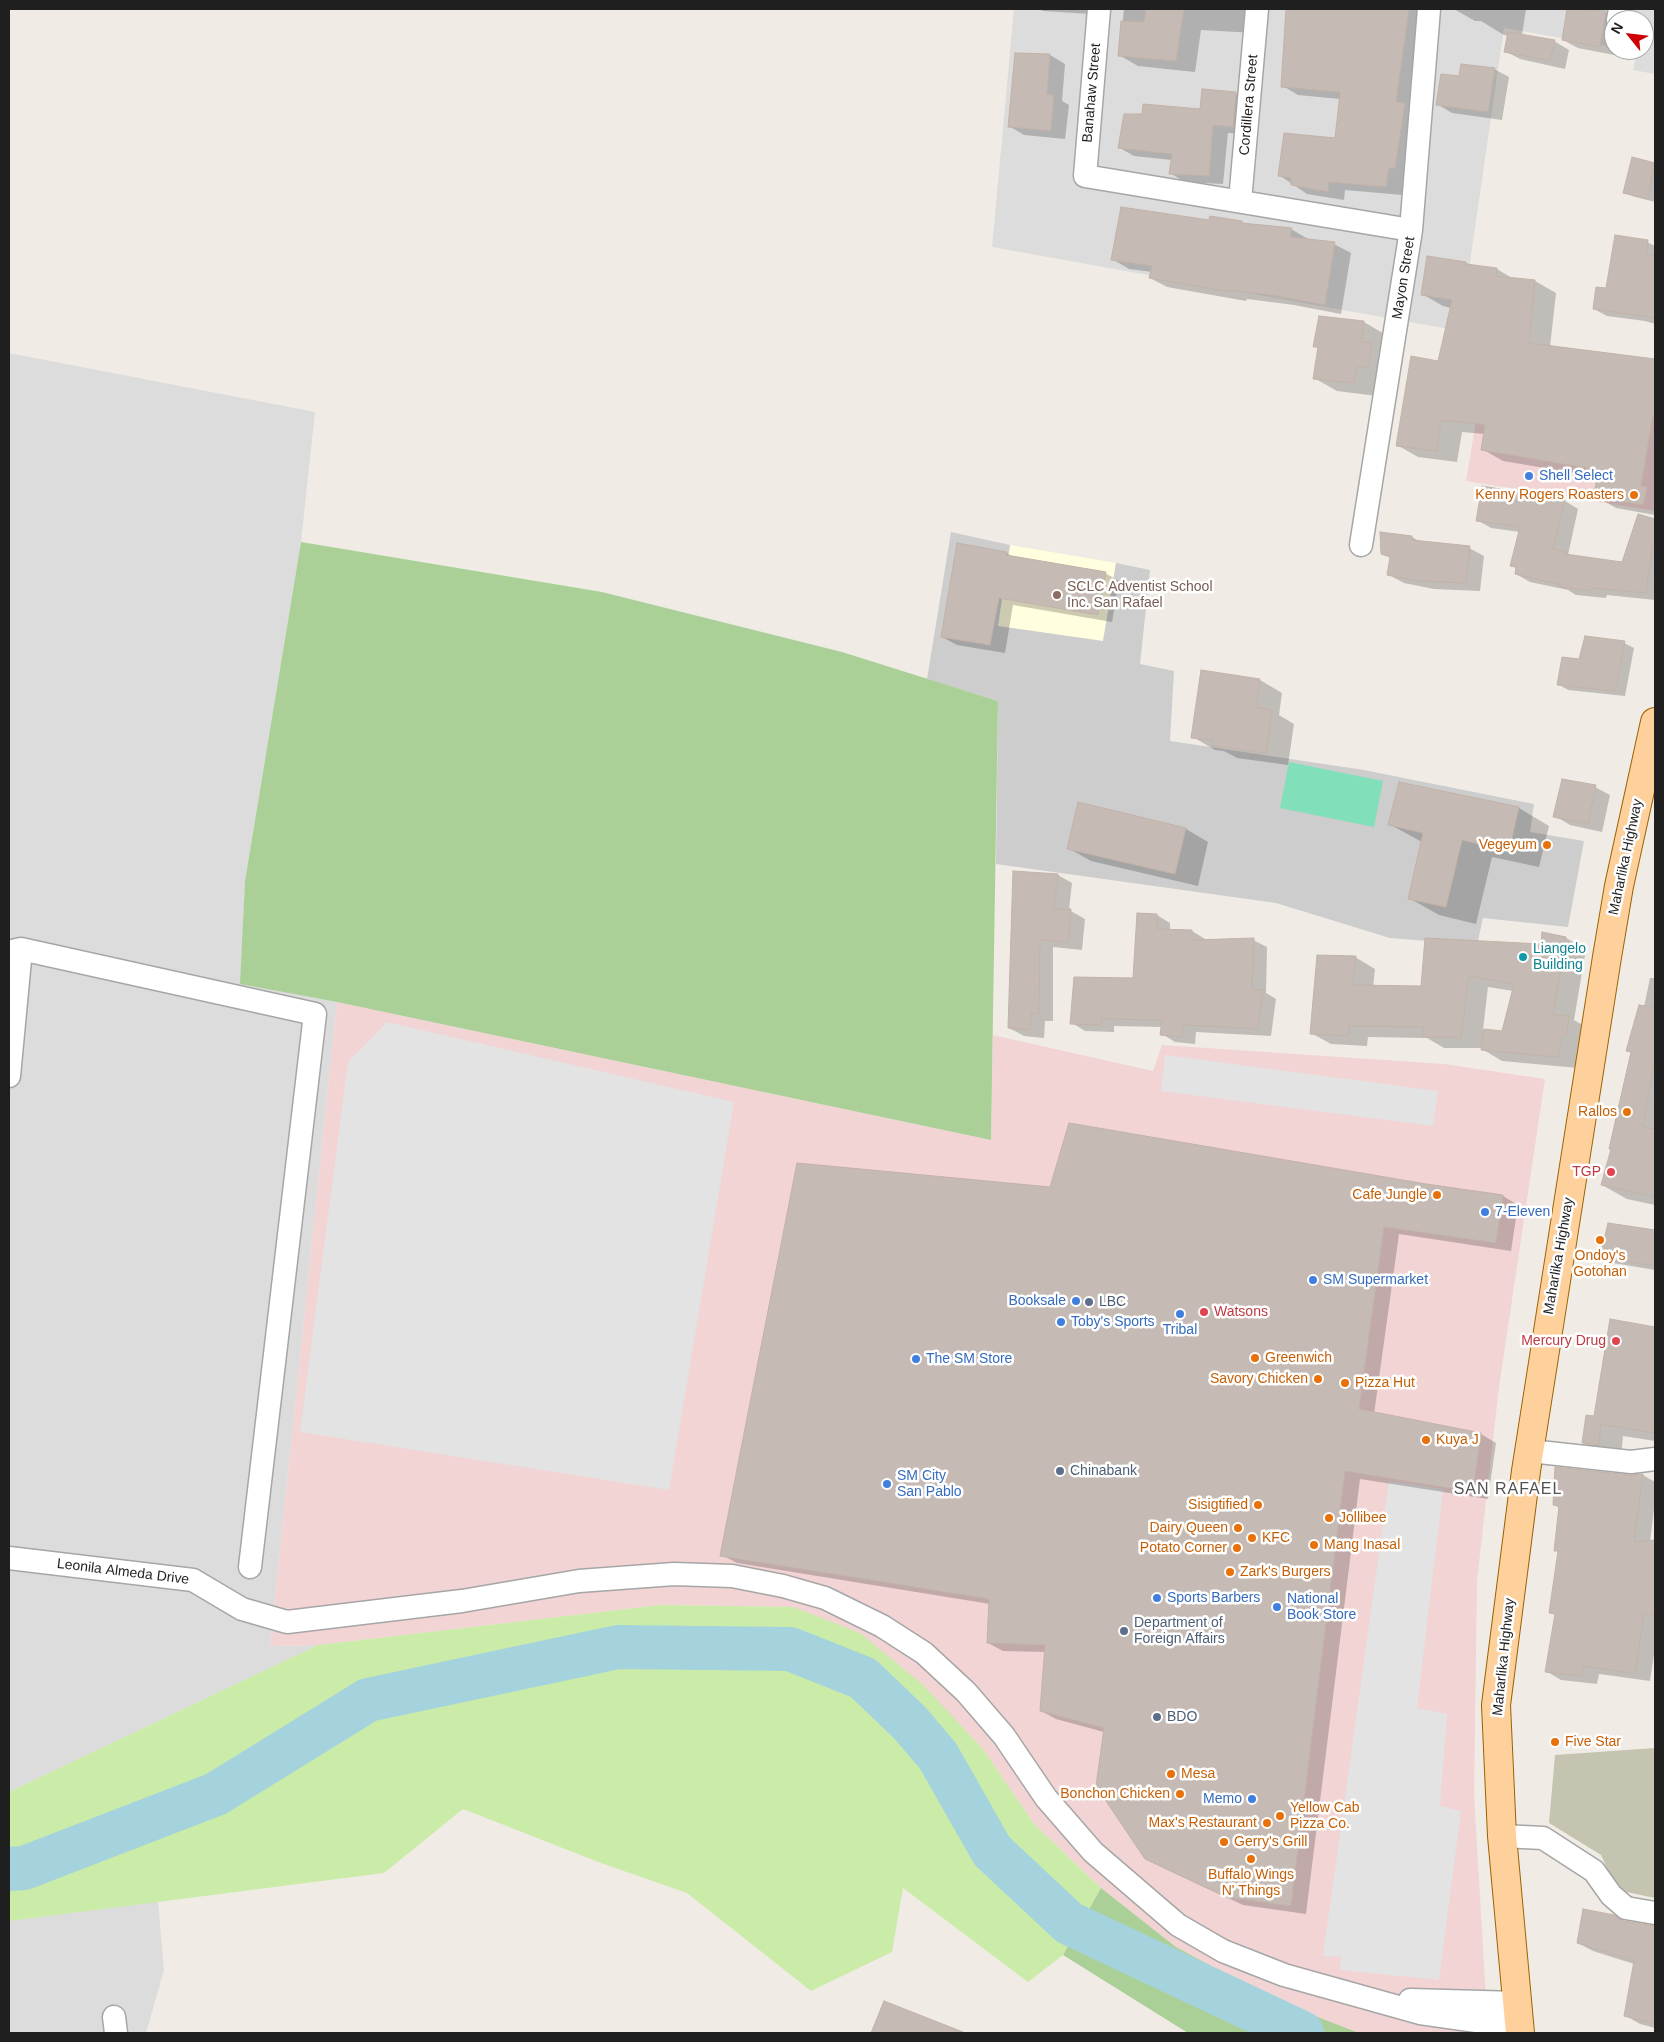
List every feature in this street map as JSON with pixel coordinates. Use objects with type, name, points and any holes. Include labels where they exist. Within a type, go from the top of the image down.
[{"type":"main road","name":"Maharlika Highway","points":[[1518,2021],[1502,1836],[1496,1705],[1526,1471],[1618,886],[1655,722]]},
{"type":"street","name":"Banahaw Street","points":[[1099,9],[1085,176],[1240,201]]},
{"type":"street","name":"Cordillera Street","points":[[1240,201],[1257,9]]},
{"type":"street","name":"Mayon Street","points":[[1361,545],[1411,230],[1429,9]]},
{"type":"street","points":[[1240,201],[1411,230]]},
{"type":"street","points":[[9,1076],[15,950],[315,1014],[250,1567]]},
{"type":"street","points":[[1530,1451],[1631,1462],[1655,1459]]},
{"type":"street","name":"Leonila Almeda Drive","points":[[9,1558],[193,1580],[242,1609],[287,1622],[462,1601],[579,1581],[674,1574],[732,1576],[783,1586],[825,1598],[882,1626],[924,1654],[966,1692],[1004,1736],[1046,1798],[1093,1852],[1178,1925],[1223,1951],[1284,1975],[1380,2002],[1410,2000],[1518,2021]]},
{"type":"street","points":[[1502,1836],[1542,1838],[1594,1871],[1611,1895],[1626,1908],[1655,1914]]},
{"type":"shaded area","points":[[1014,9],[1655,9],[1655,74],[1633,70],[1635,60],[1654,60],[1654,10],[1604,10],[1604,45],[1504,28],[1460,331],[992,247]]},
{"type":"shaded area","points":[[9,353],[315,412],[301,542],[245,881],[241,984],[337,1002],[270,1646],[318,1645],[9,1792]]},
{"type":"shaded area","points":[[1481,391],[1655,418],[1655,511],[1466,481]]},
{"type":"shaded area","points":[[951,532],[1010,545],[998,626],[1103,641],[1116,563],[1150,570],[1140,664],[1174,671],[1170,741],[1364,770],[1534,804],[1530,832],[1584,841],[1568,927],[1483,918],[1477,945],[1390,938],[1276,903],[996,864],[998,701],[927,679]]},
{"type":"shaded area","name":"SCLC Adventist School Inc. San Rafael","points":[[1010,545],[1116,563],[1103,641],[997,626]]},
{"type":"shaded area","name":"SM City San Pablo","points":[[337,1002],[991,1140],[993,1035],[1153,1071],[1162,1045],[1444,1064],[1545,1079],[1499,1387],[1477,1581],[1474,1794],[1488,2033],[1359,2033],[1348,2030],[1274,2000],[1176,1947],[1101,1888],[1034,1824],[983,1749],[793,1607],[661,1605],[318,1645],[270,1646]]},
{"type":"shaded area","points":[[387,1022],[734,1102],[669,1490],[300,1432],[348,1062]]},
{"type":"shaded area","points":[[1165,1055],[1438,1091],[1433,1126],[1161,1091]]},
{"type":"shaded area","points":[[1389,1481],[1443,1489],[1417,1708],[1447,1714],[1440,1806],[1461,1811],[1439,1980],[1340,1970],[1341,1957],[1323,1956]]},
{"type":"shaded area","points":[[1655,1748],[1655,1898],[1617,1890],[1601,1855],[1549,1823],[1555,1755]]},
{"type":"shaded area","points":[[158,1901],[164,1970],[146,2033],[9,2033],[9,1921]]},
{"type":"green space","points":[[301,542],[602,592],[842,652],[998,701],[991,1140],[337,1002],[240,984],[245,881]]},
{"type":"green space","points":[[1289,762],[1383,781],[1374,827],[1280,808]]},
{"type":"green space","points":[[661,1605],[793,1607],[860,1633],[922,1684],[983,1749],[1034,1824],[1101,1888],[1063,1955],[1028,1982],[903,1888],[892,1952],[811,1991],[687,1893],[601,1863],[463,1809],[384,1873],[9,1921],[9,1792],[318,1645]]},
{"type":"green space","points":[[1101,1888],[1176,1947],[1274,2000],[1359,2033],[1188,2033],[1063,1955]]},
{"type":"building","points":[[1146,9],[1184,9],[1176,61],[1118,56],[1121,21],[1144,22]]},
{"type":"building","points":[[1286,9],[1409,9],[1396,102],[1405,103],[1395,168],[1389,168],[1386,187],[1329,182],[1328,192],[1291,185],[1291,178],[1278,176],[1284,133],[1335,138],[1340,94],[1340,92],[1281,87]]},
{"type":"building","points":[[1567,9],[1604,11],[1600,47],[1562,40]]},
{"type":"building","points":[[1508,32],[1555,40],[1550,61],[1504,52]]},
{"type":"building","points":[[1015,53],[1050,54],[1047,94],[1054,95],[1051,131],[1008,127]]},
{"type":"building","points":[[1461,64],[1495,68],[1488,112],[1436,105],[1441,74],[1459,76]]},
{"type":"building","points":[[1202,89],[1236,92],[1233,127],[1213,125],[1209,176],[1169,174],[1172,154],[1118,148],[1124,114],[1142,114],[1143,104],[1200,109]]},
{"type":"building","points":[[1632,157],[1655,163],[1648,199],[1623,193]]},
{"type":"building","points":[[1121,207],[1209,220],[1210,216],[1242,221],[1242,223],[1292,228],[1290,237],[1335,242],[1325,305],[1276,296],[1230,290],[1230,292],[1149,278],[1152,266],[1111,260]]},
{"type":"building","points":[[1615,235],[1648,240],[1646,254],[1655,256],[1655,318],[1593,309],[1596,287],[1606,288]]},
{"type":"building","points":[[1427,256],[1497,268],[1496,276],[1535,280],[1529,343],[1655,359],[1655,415],[1653,415],[1641,486],[1647,487],[1643,505],[1594,497],[1598,470],[1481,450],[1485,425],[1441,420],[1437,451],[1396,446],[1411,356],[1438,361],[1452,300],[1421,295]]},
{"type":"building","points":[[1319,316],[1364,321],[1361,342],[1372,343],[1369,367],[1357,367],[1354,383],[1313,379],[1318,347],[1313,347]]},
{"type":"building","points":[[1482,486],[1565,500],[1553,549],[1566,552],[1565,554],[1622,562],[1638,514],[1655,519],[1655,545],[1653,545],[1646,593],[1593,588],[1592,591],[1561,587],[1561,585],[1515,574],[1516,567],[1510,566],[1520,527],[1476,521]]},
{"type":"building","points":[[1380,532],[1412,536],[1412,540],[1470,546],[1466,583],[1418,581],[1387,575],[1390,557],[1381,554]]},
{"type":"building","points":[[957,543],[1007,552],[1006,555],[1106,572],[1098,615],[999,598],[990,645],[941,637]]},
{"type":"building","points":[[1585,636],[1625,641],[1615,691],[1557,685],[1562,657],[1579,659]]},
{"type":"building","points":[[1201,670],[1260,679],[1256,707],[1272,710],[1266,753],[1213,746],[1213,740],[1191,738]]},
{"type":"building","points":[[1562,779],[1596,785],[1588,824],[1553,817]]},
{"type":"building","points":[[1399,782],[1519,807],[1509,851],[1462,840],[1446,907],[1408,899],[1423,833],[1388,825]]},
{"type":"building","points":[[1078,802],[1186,828],[1175,874],[1067,849]]},
{"type":"building","points":[[1013,871],[1058,874],[1054,909],[1071,909],[1068,942],[1040,940],[1039,1014],[1031,1013],[1030,1030],[1008,1028]]},
{"type":"building","points":[[1137,913],[1157,914],[1157,929],[1192,930],[1192,940],[1254,938],[1252,989],[1263,990],[1258,1029],[1183,1025],[1182,1037],[1160,1035],[1162,1020],[1101,1019],[1101,1025],[1070,1024],[1074,977],[1133,978]]},
{"type":"building","points":[[1542,932],[1566,937],[1553,1015],[1569,1016],[1567,1035],[1562,1035],[1558,1057],[1481,1050],[1484,1029],[1502,1031],[1514,984],[1469,976],[1461,1037],[1423,1037],[1424,1027],[1349,1026],[1348,1036],[1310,1034],[1317,955],[1356,956],[1353,985],[1421,986],[1425,938],[1541,944]]},
{"type":"building","points":[[1639,1005],[1655,1007],[1655,1058],[1643,1127],[1655,1129],[1655,1197],[1601,1185],[1611,1149],[1609,1149],[1631,1052],[1626,1051]]},
{"type":"building","points":[[1069,1123],[1426,1184],[1503,1195],[1496,1243],[1384,1227],[1359,1409],[1481,1433],[1473,1492],[1345,1471],[1291,1906],[1226,1897],[1145,1859],[1096,1786],[1104,1728],[1040,1711],[1045,1645],[987,1643],[989,1599],[720,1556],[797,1163],[1050,1187]]},
{"type":"building","points":[[1608,1223],[1655,1230],[1655,1266],[1600,1257]]},
{"type":"building","points":[[1610,1319],[1655,1327],[1655,1419],[1653,1433],[1601,1424],[1599,1445],[1582,1443],[1586,1415],[1594,1416]]},
{"type":"building","points":[[1555,1467],[1630,1475],[1643,1474],[1634,1542],[1655,1540],[1655,1614],[1644,1614],[1635,1674],[1584,1666],[1582,1676],[1545,1672],[1555,1614],[1549,1613],[1558,1551],[1554,1551],[1559,1506],[1553,1505]]},
{"type":"building","points":[[1583,1909],[1614,1915],[1624,1921],[1655,1926],[1655,2024],[1624,2016],[1634,1961],[1577,1943]]},
{"type":"building","points":[[884,2001],[963,2032],[963,2033],[871,2033]]},
{"type":"waterway","points":[[9,1869],[24,1868],[216,1794],[368,1700],[618,1647],[790,1649],[863,1678],[910,1723],[938,1756],[992,1851],[1069,1923],[1302,2033]]},
{"type":"place","name":"Shell Select","points":[[1529,476]]},
{"type":"place","name":"Kenny Rogers Roasters","points":[[1634,495]]},
{"type":"place","name":"SCLC Adventist School Inc. San Rafael","points":[[1057,595]]},
{"type":"place","name":"Vegeyum","points":[[1547,845]]},
{"type":"place","name":"Liangelo Building","points":[[1523,957]]},
{"type":"place","name":"Rallos","points":[[1627,1112]]},
{"type":"place","name":"TGP","points":[[1611,1172]]},
{"type":"place","name":"Cafe Jungle","points":[[1437,1195]]},
{"type":"place","name":"7-Eleven","points":[[1485,1212]]},
{"type":"place","name":"Ondoy's Gotohan","points":[[1600,1240]]},
{"type":"place","name":"SM Supermarket","points":[[1313,1280]]},
{"type":"place","name":"Booksale","points":[[1076,1301]]},
{"type":"place","name":"LBC","points":[[1089,1302]]},
{"type":"place","name":"Watsons","points":[[1204,1312]]},
{"type":"place","name":"Tribal","points":[[1180,1314]]},
{"type":"place","name":"Toby's Sports","points":[[1061,1322]]},
{"type":"place","name":"Mercury Drug","points":[[1616,1341]]},
{"type":"place","name":"Greenwich","points":[[1255,1358]]},
{"type":"place","name":"The SM Store","points":[[916,1359]]},
{"type":"place","name":"Savory Chicken","points":[[1318,1379]]},
{"type":"place","name":"Pizza Hut","points":[[1345,1383]]},
{"type":"place","name":"Kuya J","points":[[1426,1440]]},
{"type":"place","name":"Chinabank","points":[[1060,1471]]},
{"type":"place","name":"SM City San Pablo","points":[[887,1484]]},
{"type":"place","name":"Sisigtified","points":[[1258,1505]]},
{"type":"place","name":"Jollibee","points":[[1329,1518]]},
{"type":"place","name":"Dairy Queen","points":[[1238,1528]]},
{"type":"place","name":"KFC","points":[[1252,1538]]},
{"type":"place","name":"Mang Inasal","points":[[1314,1545]]},
{"type":"place","name":"Potato Corner","points":[[1237,1548]]},
{"type":"place","name":"Zark's Burgers","points":[[1230,1572]]},
{"type":"place","name":"Sports Barbers","points":[[1157,1598]]},
{"type":"place","name":"National Book Store","points":[[1277,1607]]},
{"type":"place","name":"Department of Foreign Affairs","points":[[1124,1631]]},
{"type":"place","name":"BDO","points":[[1157,1717]]},
{"type":"place","name":"Five Star","points":[[1555,1742]]},
{"type":"place","name":"Mesa","points":[[1171,1774]]},
{"type":"place","name":"Bonchon Chicken","points":[[1180,1794]]},
{"type":"place","name":"Memo","points":[[1252,1799]]},
{"type":"place","name":"Yellow Cab Pizza Co.","points":[[1280,1816]]},
{"type":"place","name":"Max's Restaurant","points":[[1267,1823]]},
{"type":"place","name":"Gerry's Grill","points":[[1224,1842]]},
{"type":"place","name":"Buffalo Wings N' Things","points":[[1251,1859]]},
{"type":"district","name":"SAN RAFAEL","points":[[1508,1490]]}]
